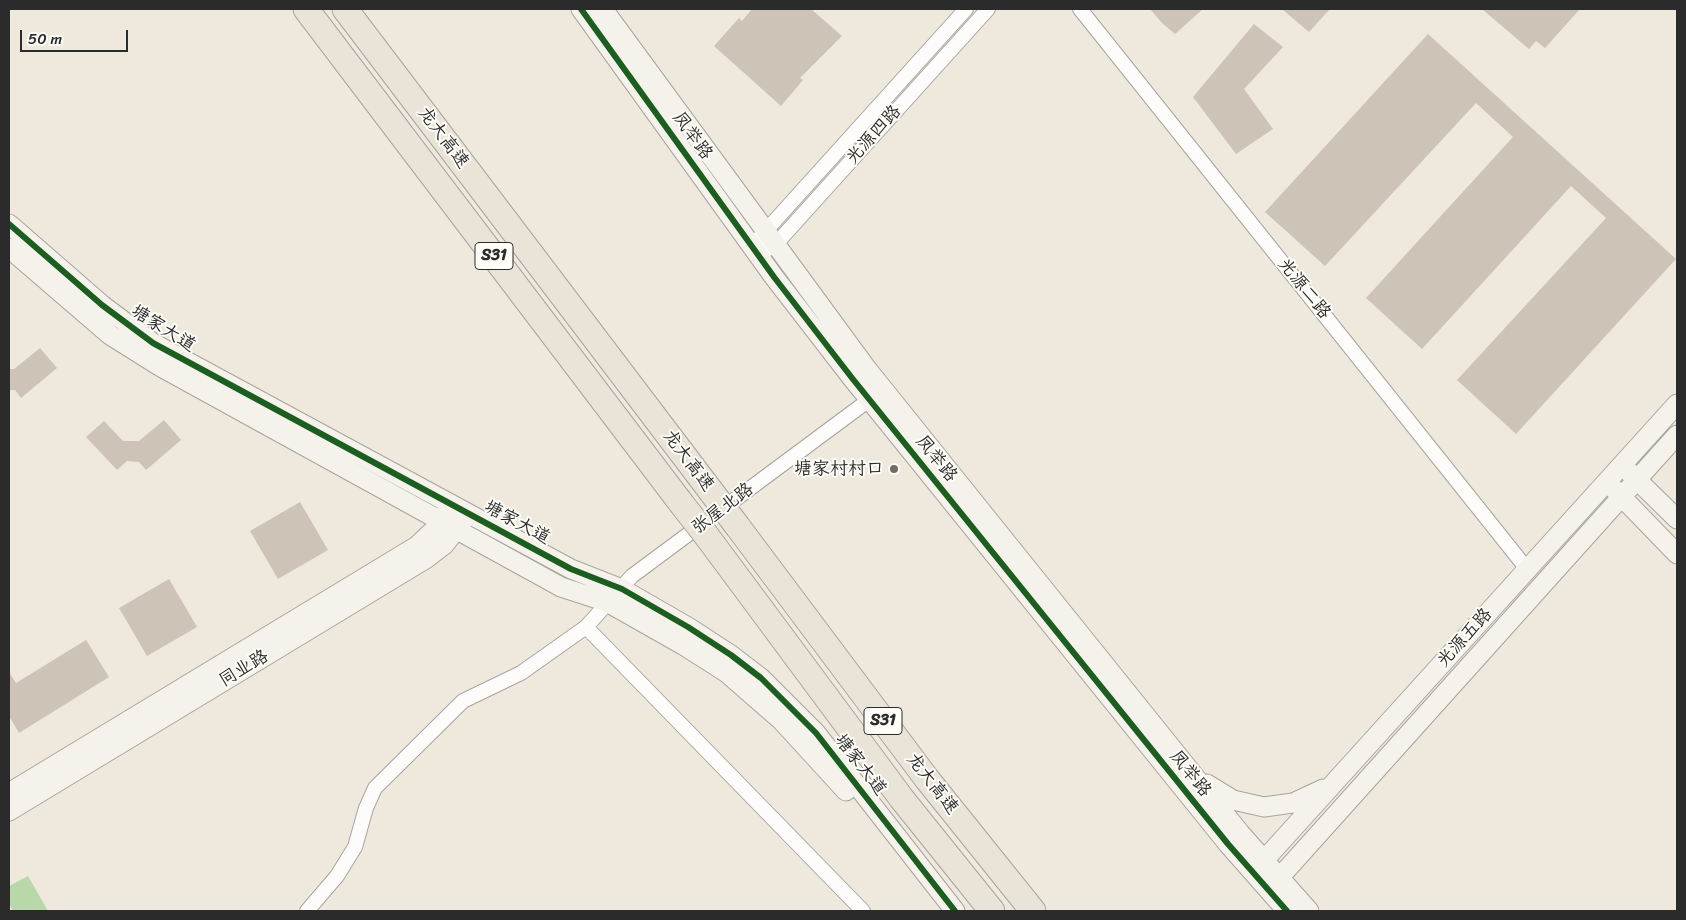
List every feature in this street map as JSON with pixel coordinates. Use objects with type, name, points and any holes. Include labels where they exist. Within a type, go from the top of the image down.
[{"type":"highway","name":"龙大高速","points":[[306,9],[706,535],[902,799],[992,911]]},
{"type":"highway","name":"龙大高速","points":[[345,9],[738,527],[926,779],[1033,911]]},
{"type":"street","name":"凤举路","points":[[581,9],[754,249],[869,400],[1222,837],[1309,911]]},
{"type":"street","name":"凤举路","points":[[603,9],[866,369],[1187,767],[1265,874],[1288,911]]},
{"type":"street","name":"光源四路","points":[[770,238],[966,9]]},
{"type":"street","name":"光源四路","points":[[754,249],[770,238],[988,9]]},
{"type":"street","name":"光源二路","points":[[1080,9],[1527,570]]},
{"type":"street","name":"塘家大道","points":[[9,224],[108,310],[153,343],[571,569],[622,590],[688,627],[731,655],[761,678],[816,733],[955,911]]},
{"type":"street","name":"塘家大道","points":[[9,248],[92,320],[143,356],[561,587],[607,602],[690,649],[727,673],[756,696],[841,784],[938,911]]},
{"type":"street","name":"张屋北路","points":[[307,911],[337,876],[355,847],[374,788],[464,701],[521,673],[586,626],[607,602],[622,590],[632,576],[869,400]]},
{"type":"street","name":"光源五路","points":[[1265,874],[1338,778],[1677,404]]},
{"type":"street","name":"光源五路","points":[[1265,874],[1621,498],[1677,435]]},
{"type":"street","points":[[1621,466],[1638,479],[1677,519]]},
{"type":"street","points":[[1607,481],[1621,498],[1677,554]]},
{"type":"street","name":"同业路","points":[[9,811],[427,558],[444,545],[449,525],[451,504]]},
{"type":"street","name":"同业路","points":[[9,793],[468,513]]},
{"type":"street","points":[[586,626],[863,911]]},
{"type":"street","points":[[1187,767],[1210,786],[1233,800],[1264,807],[1293,804],[1318,792],[1338,778]]},
{"type":"green space","points":[[28,876],[48,911],[13,911],[9,904],[9,886]]},
{"type":"building","points":[[752,9],[811,9],[842,36],[800,78],[803,80],[781,106],[714,46],[739,18],[742,21]]},
{"type":"building","points":[[1150,9],[1203,9],[1175,34]]},
{"type":"building","points":[[1282,9],[1330,9],[1309,32]]},
{"type":"building","points":[[1482,9],[1580,9],[1545,48],[1536,41],[1529,49]]},
{"type":"building","points":[[1254,24],[1283,47],[1244,89],[1273,129],[1236,154],[1193,97]]},
{"type":"building","points":[[1428,34],[1676,259],[1516,434],[1457,380],[1606,218],[1571,186],[1422,349],[1366,298],[1513,137],[1476,103],[1325,266],[1265,212]]},
{"type":"building","points":[[40,348],[57,368],[21,398],[15,390],[9,390],[9,369],[14,369]]},
{"type":"building","points":[[164,420],[181,440],[146,470],[139,462],[127,461],[117,470],[86,437],[104,421],[123,441],[139,441]]},
{"type":"building","points":[[300,502],[328,550],[278,579],[250,531]]},
{"type":"building","points":[[169,579],[197,627],[147,656],[119,608]]},
{"type":"building","points":[[86,640],[109,677],[19,733],[9,716],[9,672],[16,683]]},
{"type":"cycle path","points":[[581,9],[774,277],[852,378],[1228,844],[1287,911]]},
{"type":"cycle path","points":[[9,224],[102,305],[153,343],[571,569],[622,589],[688,627],[731,655],[761,678],[816,733],[955,911]]},
{"type":"place","name":"塘家村村口","points":[[894,469]]}]
